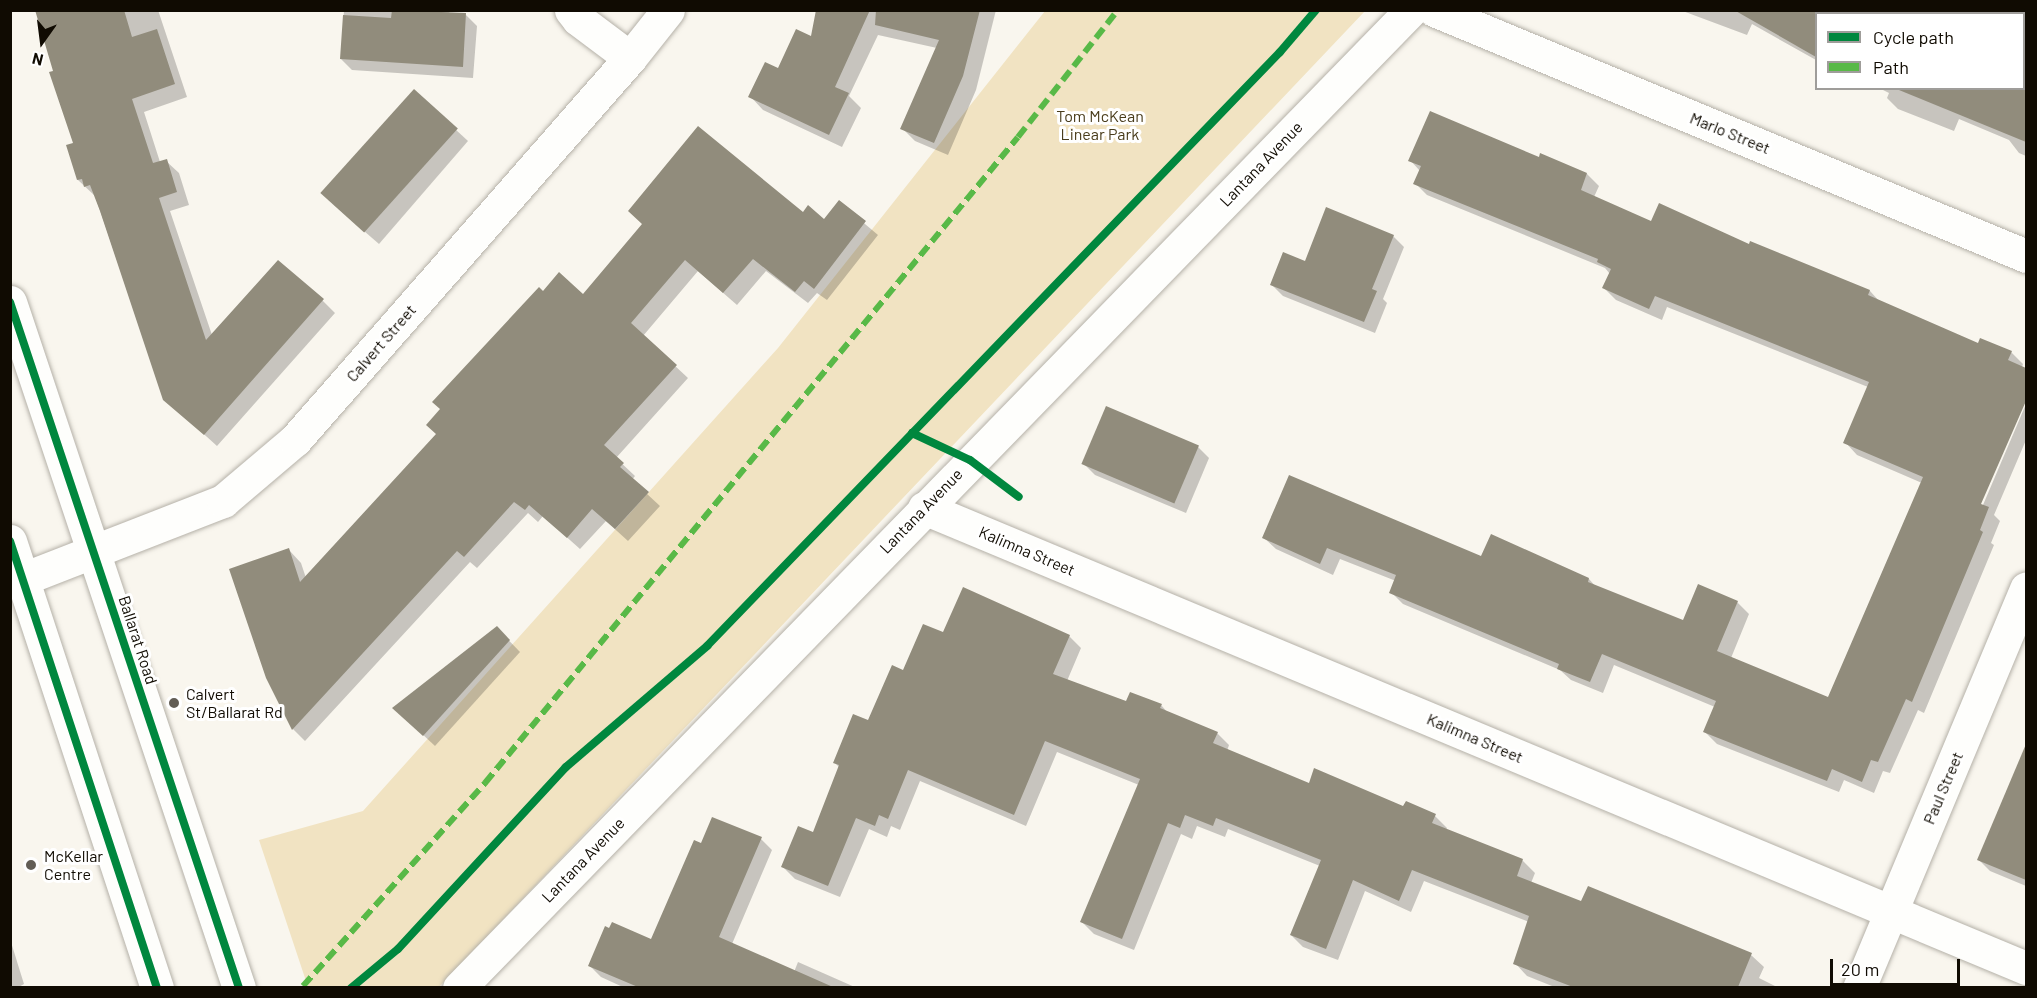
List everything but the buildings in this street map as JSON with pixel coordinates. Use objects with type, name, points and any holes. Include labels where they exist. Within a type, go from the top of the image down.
[{"type":"main road","points":[[571,10],[578,19],[630,58]]},
{"type":"main road","name":"Calvert Street","points":[[23,579],[223,501],[295,440],[630,58],[668,10]]},
{"type":"main road","name":"Lantana Avenue","points":[[459,987],[1411,10]]},
{"type":"main road","name":"Marlo Street","points":[[1434,10],[2026,256]]},
{"type":"main road","name":"Ballarat Road","points":[[10,302],[239,987]]},
{"type":"main road","name":"Kalimna Street","points":[[924,508],[2026,968]]},
{"type":"main road","points":[[10,541],[157,987]]},
{"type":"main road","name":"Paul Street","points":[[1859,987],[2026,589]]},
{"type":"green space","name":"Tom McKean Linear Park","points":[[1045,11],[1365,11],[439,987],[308,987],[259,840],[363,811],[778,348]]},
{"type":"marked path","points":[[303,986],[485,783],[1018,137],[1118,10]]},
{"type":"cycle path","points":[[351,988],[398,949],[566,767],[707,646],[1280,52],[1316,10]]},
{"type":"cycle path","points":[[10,302],[239,988]]},
{"type":"cycle path","points":[[912,433],[970,460],[1019,497]]},
{"type":"cycle path","points":[[10,541],[157,988]]},
{"type":"place","name":"Calvert St/Ballarat Rd","points":[[174,703]]},
{"type":"place","name":"McKellar Centre","points":[[31,865]]}]
